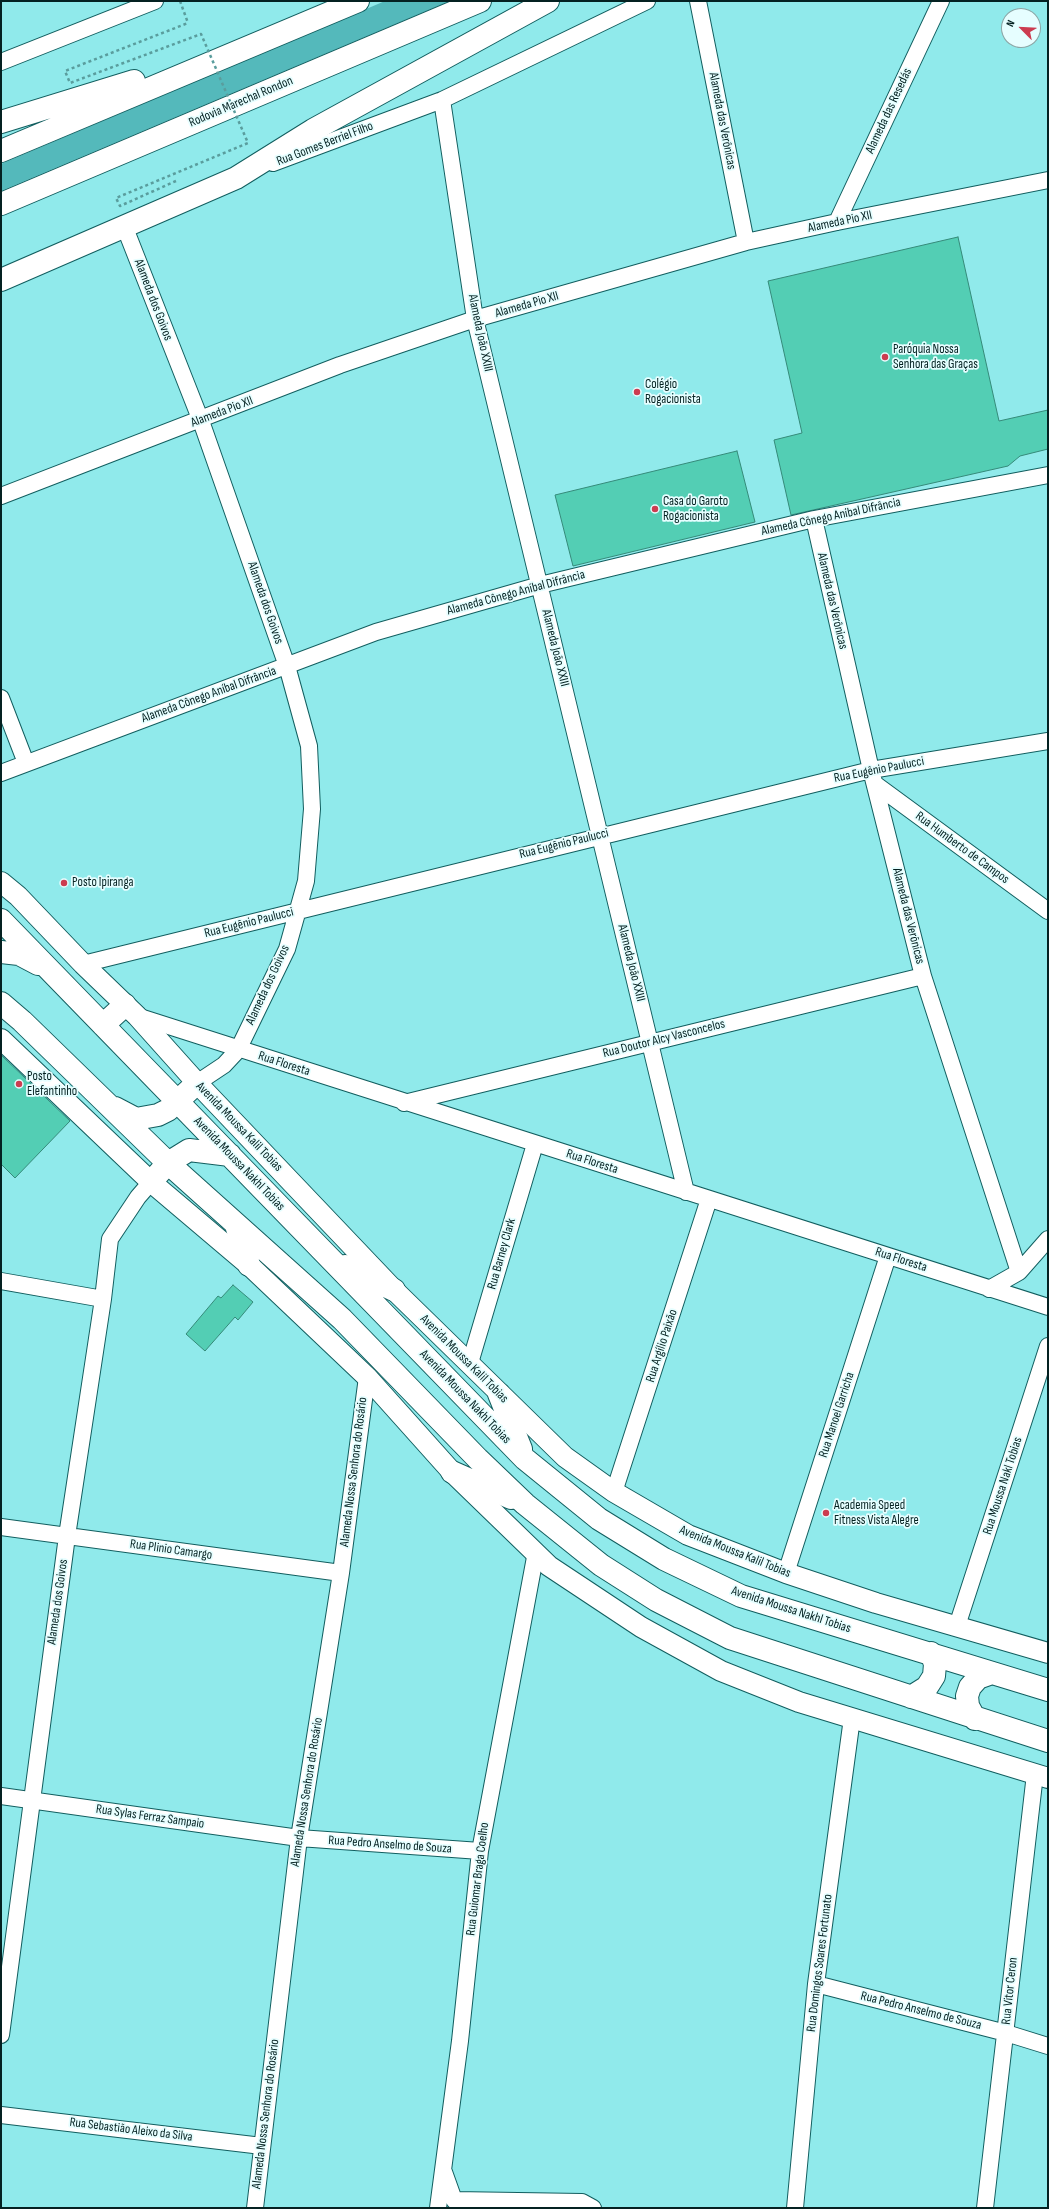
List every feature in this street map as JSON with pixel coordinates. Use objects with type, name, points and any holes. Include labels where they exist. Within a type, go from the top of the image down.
[{"type":"main road","points":[[1,151],[358,1]]},
{"type":"main road","name":"Rodovia Marechal Rondon","points":[[1,204],[480,1]]},
{"type":"main road","points":[[236,178],[313,130],[548,1]]},
{"type":"main road","points":[[1,122],[258,42]]},
{"type":"main road","name":"Rua Gomes Berriel Filho","points":[[1,280],[125,228],[236,178]]},
{"type":"main road","name":"Avenida Moussa Nakhl Tobias","points":[[1,920],[525,1459],[599,1519],[664,1559],[741,1596],[1048,1690]]},
{"type":"main road","points":[[1,952],[18,954],[52,972]]},
{"type":"main road","points":[[1,1003],[22,1021],[103,1102],[168,1163],[342,1319],[478,1459],[525,1504],[601,1565],[656,1600],[730,1638],[975,1719],[1048,1741]]},
{"type":"main road","points":[[103,1025],[131,1011]]},
{"type":"main road","points":[[1,1015],[22,1021]]},
{"type":"main road","points":[[103,1102],[136,1119],[158,1115],[168,1110],[197,1083]]},
{"type":"main road","points":[[151,1182],[168,1163],[188,1150],[230,1155]]},
{"type":"main road","points":[[236,1225],[249,1266]]},
{"type":"main road","points":[[330,1258],[394,1290]]},
{"type":"main road","points":[[499,1394],[525,1459]]},
{"type":"main road","points":[[452,1472],[525,1504]]},
{"type":"main road","points":[[911,1697],[927,1687],[934,1676],[935,1664],[931,1653]]},
{"type":"main road","points":[[975,1719],[968,1706],[967,1696],[970,1687],[978,1678],[992,1673]]},
{"type":"street","points":[[1,62],[155,1]]},
{"type":"street","name":"Rua Gomes Berriel Filho","points":[[236,178],[442,100],[647,1]]},
{"type":"street","name":"Alameda das Verônicas","points":[[698,1],[746,242]]},
{"type":"street","name":"Alameda das Resedás","points":[[838,222],[941,1]]},
{"type":"street","name":"Alameda João XXIII","points":[[442,100],[475,320],[686,1192]]},
{"type":"street","name":"Alameda Pio XII","points":[[1,496],[200,421],[340,365],[475,320],[746,242],[1048,180]]},
{"type":"street","name":"Alameda dos Goivos","points":[[125,228],[200,421],[287,666],[309,746],[312,809],[306,881],[287,949],[238,1050],[224,1065],[197,1083]]},
{"type":"street","name":"Alameda Cônego Aníbal Difrância","points":[[1,773],[376,632],[540,585],[814,519],[1048,475]]},
{"type":"street","name":"Alameda das Verônicas","points":[[814,519],[873,777],[923,976],[1019,1272]]},
{"type":"street","points":[[1,698],[26,763]]},
{"type":"street","name":"Rua Eugênio Paulucci","points":[[83,964],[600,835],[1048,741]]},
{"type":"street","name":"Rua Humberto de Campos","points":[[873,777],[1048,911]]},
{"type":"street","name":"Avenida Moussa Kalil Tobias","points":[[1,882],[18,896],[83,964],[131,1011],[197,1083],[394,1290],[565,1457],[614,1492],[688,1535],[786,1573],[876,1603],[1048,1653]]},
{"type":"street","name":"Rua Doutor Alcy Vasconcelos","points":[[404,1103],[923,976]]},
{"type":"street","name":"Rua Floresta","points":[[131,1011],[238,1050],[1048,1307]]},
{"type":"street","points":[[1,1039],[151,1182],[249,1266],[367,1377],[452,1472],[549,1566],[641,1628],[721,1670],[799,1702],[1042,1776]]},
{"type":"street","name":"Rua Barney Clark","points":[[470,1363],[535,1144]]},
{"type":"street","name":"Alameda dos Goivos","points":[[1,2035],[67,1536],[103,1299],[110,1239],[151,1182]]},
{"type":"street","name":"Rua Argílio Paixão","points":[[614,1492],[709,1199]]},
{"type":"street","points":[[989,1289],[1019,1272],[1048,1239]]},
{"type":"street","name":"Rua Manoel Garricha","points":[[786,1573],[888,1256]]},
{"type":"street","points":[[1,1281],[103,1299]]},
{"type":"street","name":"Rua Moussa Nakl Tobias","points":[[957,1626],[1048,1346]]},
{"type":"street","name":"Alameda Nossa Senhora do Rosário","points":[[255,2208],[300,1838],[341,1573],[367,1377]]},
{"type":"street","name":"Rua Plinio Camargo","points":[[1,1527],[341,1573]]},
{"type":"street","name":"Rua Guiomar Braga Coelho","points":[[438,2208],[460,2041],[480,1851],[536,1552]]},
{"type":"street","name":"Rua Domingos Soares Fortunato","points":[[795,2208],[816,1984],[852,1718]]},
{"type":"street","name":"Rua Vitor Ceron","points":[[985,2208],[1006,2033],[1042,1776]]},
{"type":"street","name":"Rua Sylas Ferraz Sampaio","points":[[1,1796],[300,1838]]},
{"type":"street","name":"Rua Pedro Anselmo de Souza","points":[[300,1838],[480,1851]]},
{"type":"street","name":"Rua Pedro Anselmo de Souza","points":[[816,1984],[1006,2033],[1048,2046]]},
{"type":"street","name":"Rua Sebastião Aleixo da Silva","points":[[1,2115],[262,2146]]},
{"type":"street","points":[[443,2169],[454,2200],[582,2202],[593,2208]]},
{"type":"path","points":[[176,181],[120,206],[116,198],[248,142],[201,34],[70,83],[65,71],[188,24],[180,1]]},
{"type":"shaded area","points":[[385,1],[450,1],[1,191],[1,164]]},
{"type":"building","name":"Paróquia Nossa Senhora das Graças","points":[[958,237],[999,421],[1048,410],[1048,449],[1020,456],[1008,466],[791,515],[774,440],[802,433],[768,281]]},
{"type":"building","name":"Casa do Garoto Rogacionista","points":[[737,451],[755,522],[573,566],[555,495]]},
{"type":"building","name":"Posto Elefantinho","points":[[1,1055],[70,1121],[15,1178],[1,1164]]},
{"type":"building","points":[[233,1285],[253,1302],[238,1320],[235,1317],[205,1351],[186,1334],[218,1296],[221,1298]]},
{"type":"place","name":"Paróquia Nossa Senhora das Graças","points":[[885,357]]},
{"type":"place","name":"Colégio Rogacionista","points":[[637,392]]},
{"type":"place","name":"Casa do Garoto Rogacionista","points":[[655,509]]},
{"type":"place","name":"Posto Ipiranga","points":[[64,883]]},
{"type":"place","name":"Posto Elefantinho","points":[[19,1084]]},
{"type":"place","name":"Academia Speed Fitness Vista Alegre","points":[[826,1513]]}]
